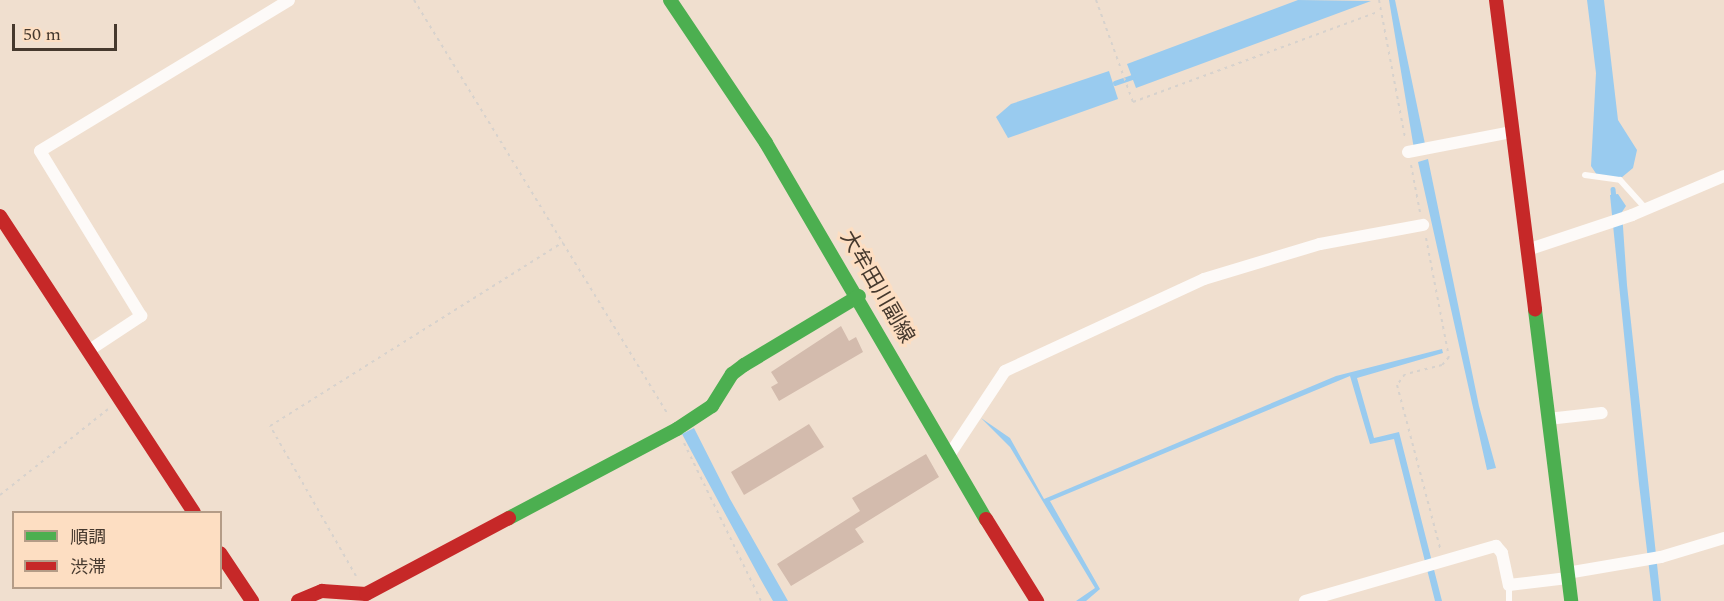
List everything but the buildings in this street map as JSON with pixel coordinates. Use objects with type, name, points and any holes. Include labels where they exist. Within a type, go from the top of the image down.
[{"type":"street","points":[[88,351],[141,316],[40,152],[289,0]]},
{"type":"street","name":"大牟田川副線","points":[[670,0],[766,143],[859,296],[948,457],[1037,601]]},
{"type":"street","points":[[1496,0],[1571,601]]},
{"type":"street","points":[[1412,151],[1433,145],[1512,132]]},
{"type":"street","points":[[1527,250],[1632,215],[1724,176]]},
{"type":"street","points":[[0,216],[193,511]]},
{"type":"street","points":[[948,457],[1005,371],[1204,279],[1320,244],[1423,225]]},
{"type":"street","points":[[298,601],[322,591],[366,594],[677,429],[712,406],[732,374],[744,365],[859,296]]},
{"type":"street","points":[[1548,419],[1602,413]]},
{"type":"street","points":[[1305,601],[1425,564],[1500,548],[1509,585],[1660,557],[1724,538]]},
{"type":"street","points":[[222,555],[252,601]]},
{"type":"lane","points":[[1585,176],[1620,180],[1646,209]]},
{"type":"lane","points":[[1509,585],[1509,601]]},
{"type":"path","points":[[414,0],[677,429],[761,601]]},
{"type":"path","points":[[1096,0],[1133,102],[1379,12]]},
{"type":"path","points":[[1379,0],[1379,12],[1412,151],[1423,225],[1448,339],[1449,357],[1442,365],[1405,374],[1397,385],[1440,560]]},
{"type":"path","points":[[366,594],[270,426],[564,242]]},
{"type":"path","points":[[0,495],[120,400]]},
{"type":"water","points":[[1298,0],[1371,1],[1136,88],[1127,64]]},
{"type":"water","points":[[1389,0],[1395,0],[1425,144],[1414,149]]},
{"type":"water","points":[[1587,0],[1604,0],[1618,120],[1637,150],[1633,168],[1621,178],[1597,175],[1591,166],[1596,73]]},
{"type":"water","points":[[1109,71],[1118,99],[1008,138],[996,117],[1011,104]]},
{"type":"water","points":[[1428,159],[1479,406],[1496,468],[1487,470],[1418,162]]},
{"type":"water","points":[[1618,194],[1626,206],[1622,212],[1627,285],[1661,601],[1653,601],[1639,484],[1610,195]]},
{"type":"water","points":[[1442,349],[1443,353],[1357,378],[1374,438],[1399,432],[1442,601],[1435,601],[1394,439],[1370,444],[1350,376],[1050,501],[1100,589],[1086,601],[1076,601],[1095,588],[1010,447],[981,418],[1010,438],[1044,499],[1336,376]]},
{"type":"water","points":[[694,428],[730,499],[788,601],[773,601],[761,580],[682,434]]},
{"type":"waterway","points":[[1115,83],[1132,77]]},
{"type":"waterway","points":[[1613,189],[1614,199]]},
{"type":"traffic: fast","points":[[670,0],[766,143],[986,519]]},
{"type":"traffic: fast","points":[[509,518],[677,429],[712,406],[732,374],[744,365],[859,296]]},
{"type":"traffic: fast","points":[[1535,310],[1571,601]]},
{"type":"traffic: jam","points":[[1496,0],[1535,310]]},
{"type":"traffic: jam","points":[[0,216],[193,511]]},
{"type":"traffic: jam","points":[[298,601],[322,591],[366,594],[509,518]]},
{"type":"traffic: jam","points":[[986,519],[1037,601]]},
{"type":"traffic: jam","points":[[222,556],[252,601]]}]
